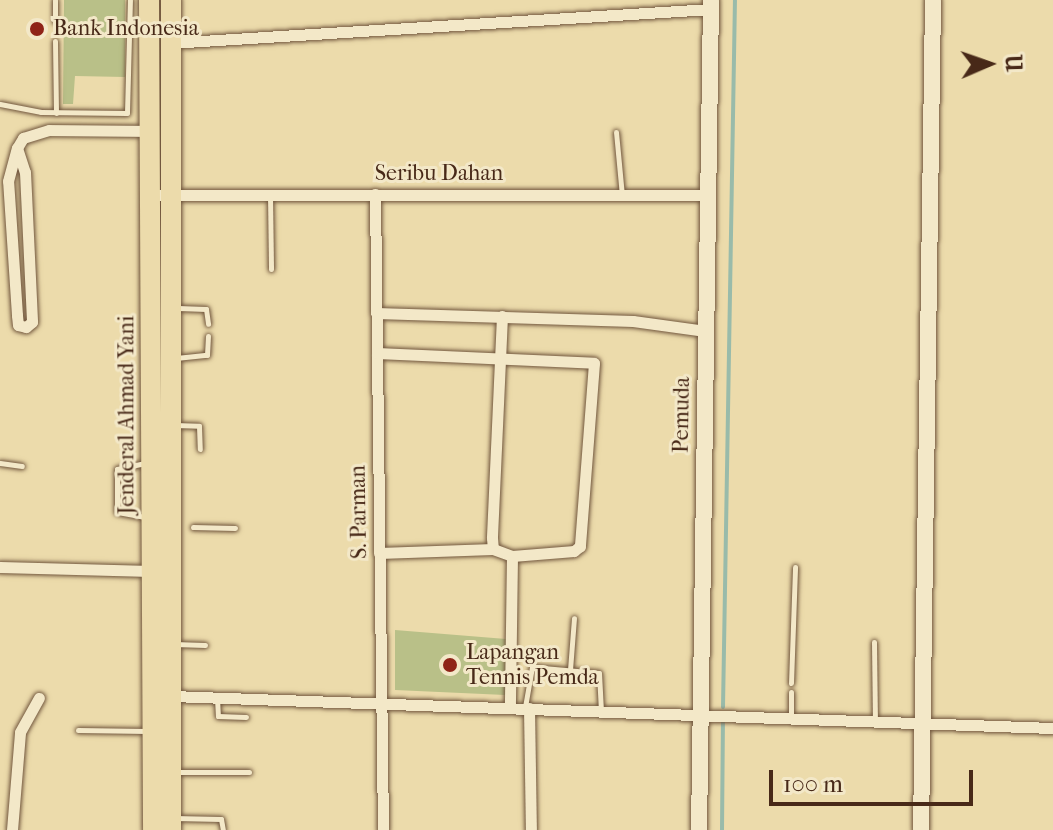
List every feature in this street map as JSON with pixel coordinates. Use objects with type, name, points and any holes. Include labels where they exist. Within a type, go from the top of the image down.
[{"type":"highway","name":"Jenderal Ahmad Yani","points":[[149,0],[143,118],[160,194],[169,308],[169,425],[163,524],[171,644],[171,824]]},
{"type":"highway","name":"Jenderal Ahmad Yani","points":[[153,830],[151,571],[163,524],[151,463],[160,194],[171,0]]},
{"type":"street","points":[[921,830],[920,725],[933,0]]},
{"type":"street","points":[[170,43],[711,5]]},
{"type":"street","name":"Pemuda","points":[[699,830],[711,5]]},
{"type":"street","points":[[17,148],[25,180],[32,322],[26,327],[18,325],[4,181],[17,148],[23,138],[49,130],[143,118]]},
{"type":"street","points":[[4,181],[25,180]]},
{"type":"street","name":"Seribu Dahan","points":[[160,194],[708,195]]},
{"type":"street","name":"S. Parman","points":[[375,194],[383,830]]},
{"type":"street","points":[[376,313],[633,321],[705,331]]},
{"type":"street","points":[[493,549],[497,358],[502,316]]},
{"type":"street","points":[[377,353],[588,361],[595,369],[583,455],[580,546],[574,551],[512,556],[493,549],[379,553]]},
{"type":"street","points":[[510,706],[512,556]]},
{"type":"street","points":[[0,567],[151,571]]},
{"type":"street","points":[[171,696],[380,700],[791,715],[920,725],[1053,728]]},
{"type":"street","points":[[12,830],[20,732],[39,698]]},
{"type":"street","points":[[527,707],[531,830]]},
{"type":"lane","points":[[55,0],[55,21]]},
{"type":"lane","points":[[0,104],[56,113],[117,114],[143,118],[130,0]]},
{"type":"lane","points":[[55,41],[56,113]]},
{"type":"lane","points":[[616,132],[622,195]]},
{"type":"lane","points":[[270,194],[271,269]]},
{"type":"lane","points":[[169,308],[206,309],[208,324]]},
{"type":"lane","points":[[169,358],[205,356],[208,336]]},
{"type":"lane","points":[[169,425],[199,426],[200,449]]},
{"type":"lane","points":[[0,463],[22,466]]},
{"type":"lane","points":[[151,463],[121,464],[117,469],[118,515],[163,524]]},
{"type":"lane","points":[[193,527],[235,528]]},
{"type":"lane","points":[[791,683],[795,567]]},
{"type":"lane","points":[[570,670],[574,618]]},
{"type":"lane","points":[[874,642],[875,721]]},
{"type":"lane","points":[[171,644],[205,645]]},
{"type":"lane","points":[[527,707],[532,667],[599,673],[601,709]]},
{"type":"lane","points":[[791,692],[791,715]]},
{"type":"lane","points":[[217,697],[218,716],[246,717]]},
{"type":"lane","points":[[78,730],[152,731]]},
{"type":"lane","points":[[170,772],[249,772]]},
{"type":"lane","points":[[171,824],[221,819],[223,830]]},
{"type":"green space","points":[[64,0],[125,0],[125,77],[75,76],[73,104],[63,104]]},
{"type":"green space","name":"Lapangan Tennis Pemda","points":[[395,630],[506,639],[505,695],[395,690]]},
{"type":"waterway","points":[[723,707],[735,0]]},
{"type":"waterway","points":[[722,830],[723,721]]},
{"type":"place","name":"Bank Indonesia","points":[[37,29]]},
{"type":"place","name":"Lapangan Tennis Pemda","points":[[450,665]]}]
